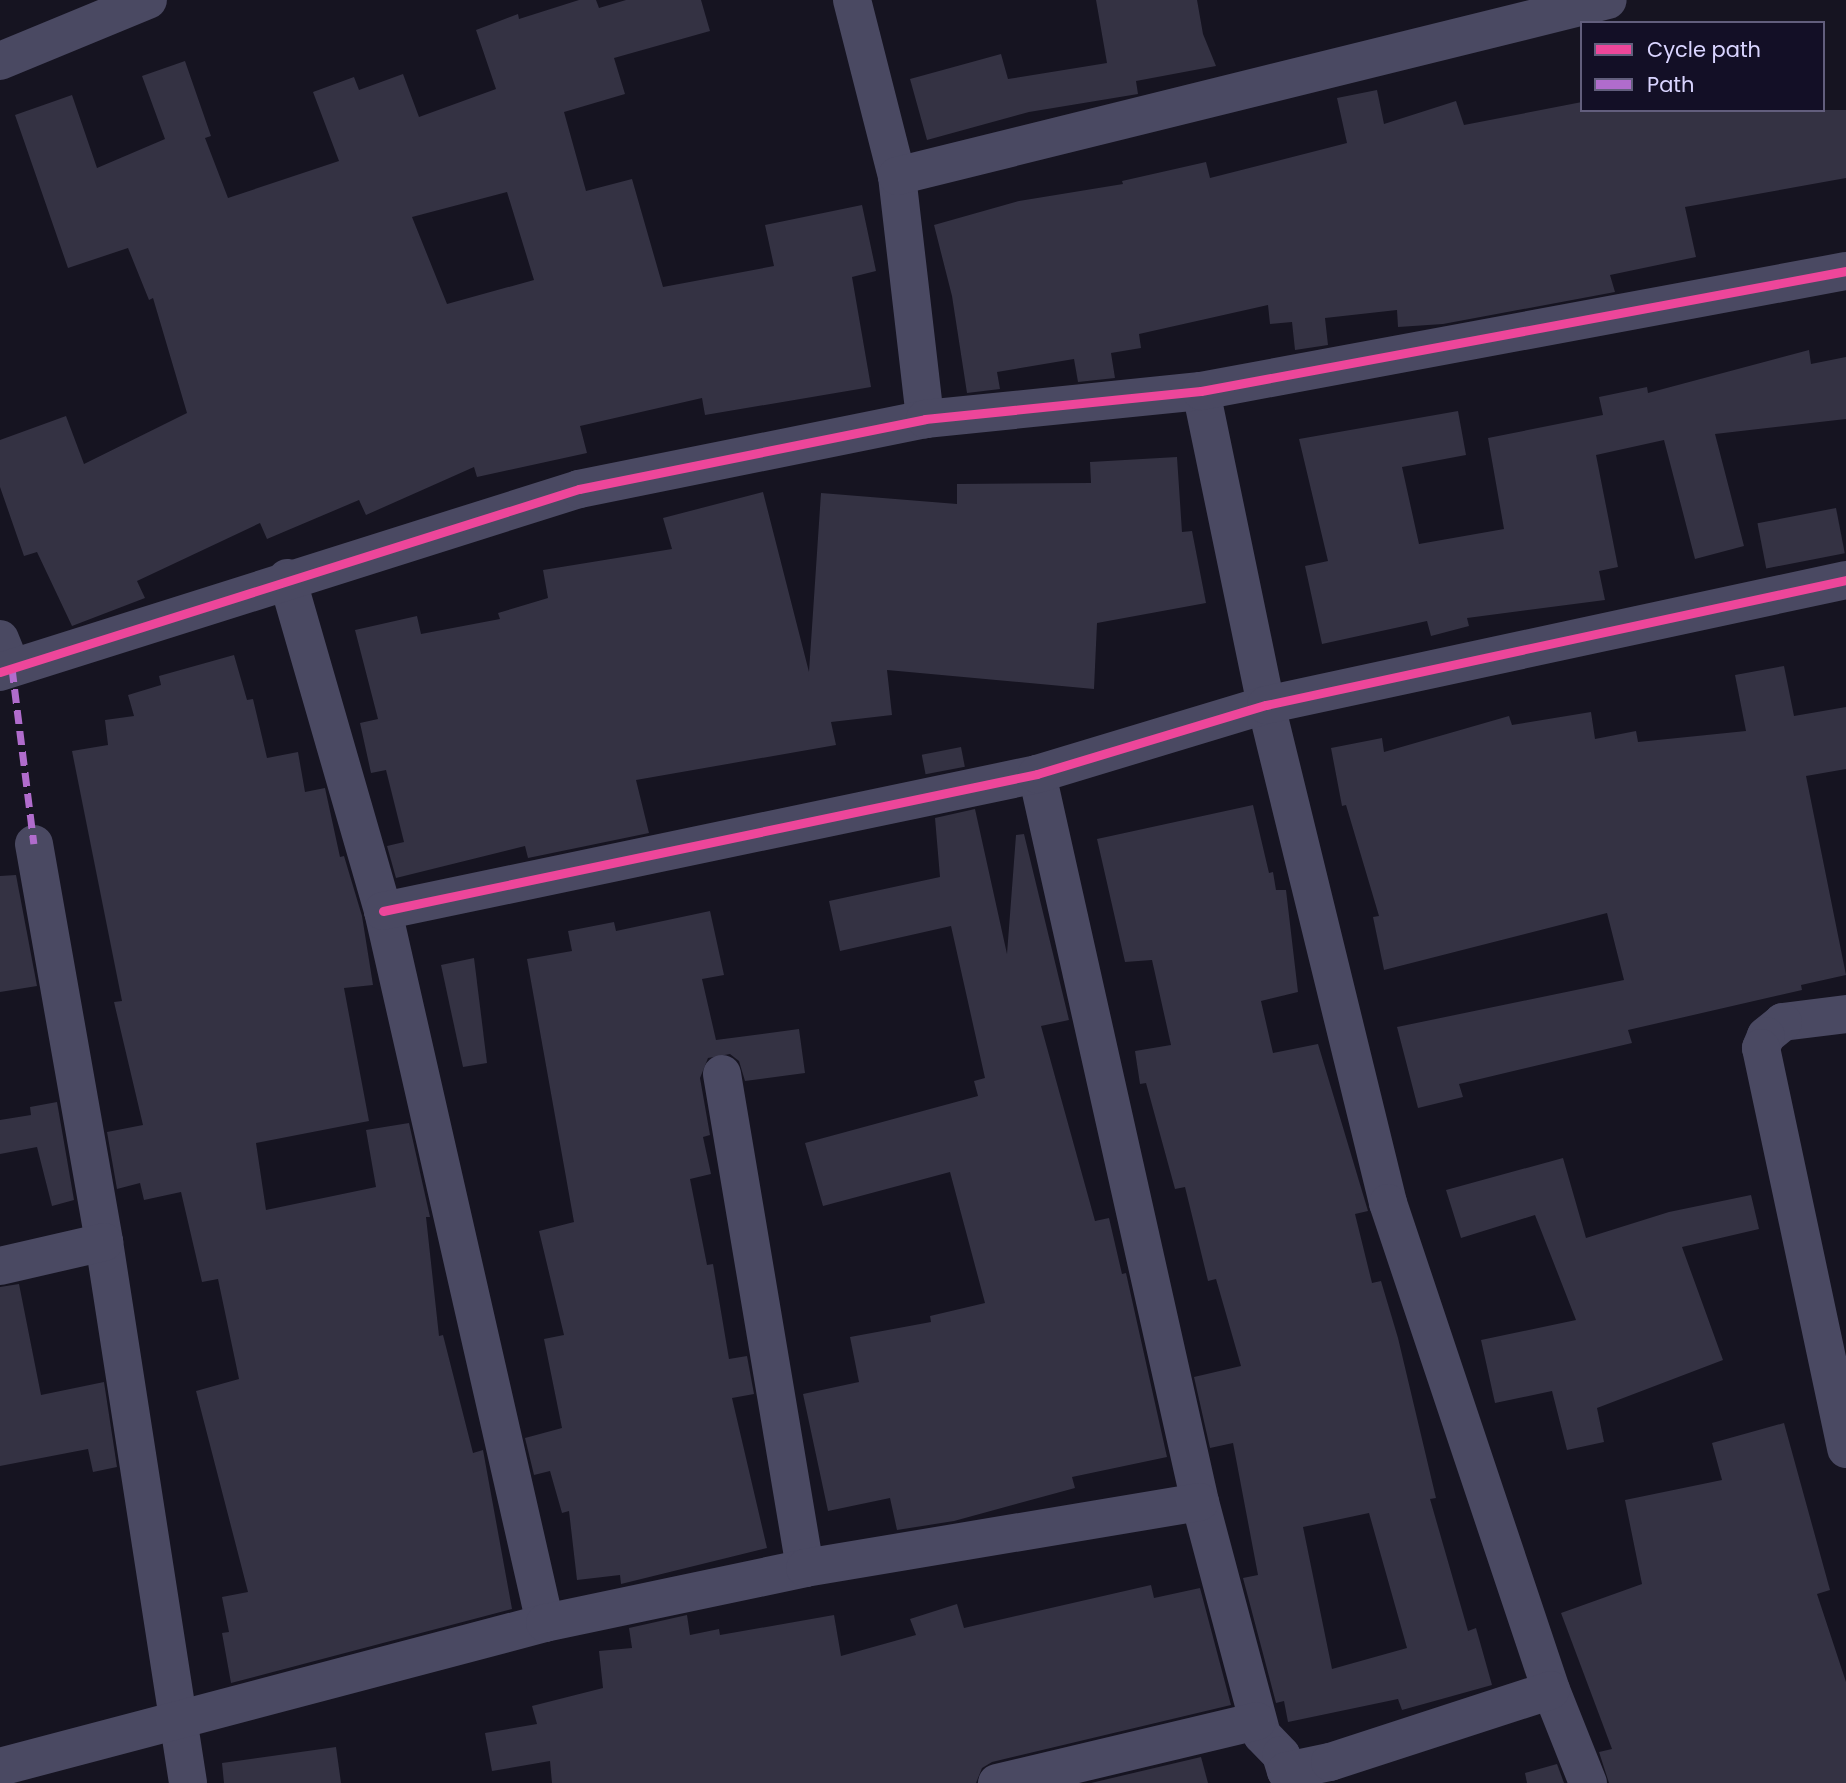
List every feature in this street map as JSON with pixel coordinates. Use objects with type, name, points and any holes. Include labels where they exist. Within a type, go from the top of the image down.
[{"type":"street","points":[[0,61],[148,0]]},
{"type":"street","points":[[852,0],[897,176],[925,419]]},
{"type":"street","points":[[897,176],[1608,0]]},
{"type":"street","points":[[4,660],[579,489],[925,419],[1201,391],[1846,271]]},
{"type":"street","points":[[1201,391],[1266,705],[1388,1203],[1551,1690],[1588,1783]]},
{"type":"street","points":[[287,578],[383,912],[545,1623]]},
{"type":"street","points":[[383,912],[1037,775],[1266,705],[1846,580]]},
{"type":"street","points":[[1037,775],[1200,1502],[1257,1721],[1283,1777],[1551,1690]]},
{"type":"street","points":[[34,844],[104,1242],[176,1722],[188,1783]]},
{"type":"street","points":[[1846,1014],[1783,1022],[1766,1036],[1760,1048],[1846,1449]]},
{"type":"street","points":[[722,1074],[805,1567]]},
{"type":"street","points":[[0,1266],[104,1242]]},
{"type":"street","points":[[0,1767],[545,1623],[805,1567],[1200,1502]]},
{"type":"street","points":[[997,1783],[1257,1721]]},
{"type":"building","points":[[579,0],[596,0],[599,8],[626,0],[701,0],[710,31],[614,58],[625,94],[564,112],[586,191],[632,179],[663,287],[774,266],[765,225],[862,205],[876,271],[852,277],[871,387],[705,415],[702,398],[580,426],[587,453],[477,477],[474,467],[366,515],[359,500],[267,539],[260,523],[137,581],[145,598],[72,626],[37,552],[24,556],[0,487],[0,440],[66,416],[84,464],[187,413],[153,298],[149,300],[128,248],[68,268],[15,115],[72,95],[97,168],[165,139],[142,76],[185,61],[211,136],[205,138],[228,198],[339,161],[313,92],[354,77],[359,90],[403,74],[419,117],[496,89],[476,30],[518,14],[519,19]],"holes":[[[507,192],[534,280],[447,304],[412,217]]]},
{"type":"building","points":[[1096,0],[1197,0],[1203,34],[1216,66],[1136,81],[1138,94],[1029,112],[927,140],[910,79],[1001,54],[1008,79],[1107,63]]},
{"type":"building","points":[[1377,90],[1384,124],[1456,101],[1464,125],[1580,102],[1580,112],[1846,110],[1846,178],[1685,207],[1696,257],[1610,275],[1615,292],[1443,324],[1398,327],[1397,310],[1325,318],[1328,345],[1295,350],[1292,322],[1270,324],[1268,305],[1139,334],[1141,348],[1111,353],[1115,378],[1078,382],[1074,359],[997,372],[1000,389],[967,393],[952,296],[934,225],[1019,201],[1123,184],[1122,181],[1206,162],[1210,178],[1347,143],[1337,98]]},
{"type":"building","points":[[1809,350],[1811,364],[1846,357],[1846,419],[1715,434],[1744,546],[1695,559],[1664,440],[1596,455],[1618,567],[1599,571],[1605,600],[1467,618],[1469,626],[1431,636],[1427,621],[1322,644],[1305,566],[1328,561],[1299,439],[1458,411],[1466,455],[1402,467],[1419,544],[1504,529],[1488,438],[1603,415],[1599,397],[1647,387],[1648,393]]},
{"type":"building","points":[[1177,457],[1182,532],[1192,531],[1206,603],[1097,623],[1094,689],[887,670],[892,715],[831,722],[836,745],[636,780],[649,833],[528,858],[525,846],[396,878],[387,846],[404,842],[386,770],[371,773],[360,723],[378,719],[355,630],[417,616],[421,634],[500,619],[498,613],[548,598],[543,570],[672,549],[663,518],[763,492],[809,672],[821,493],[957,504],[957,484],[1091,483],[1090,462]]},
{"type":"building","points":[[1836,508],[1845,553],[1766,568],[1757,523]]},
{"type":"building","points":[[234,655],[247,700],[253,699],[267,758],[298,752],[305,792],[325,788],[340,857],[344,856],[362,916],[373,985],[344,988],[369,1121],[256,1143],[266,1210],[376,1187],[366,1130],[409,1123],[430,1217],[426,1217],[439,1336],[443,1335],[473,1453],[483,1450],[512,1609],[231,1683],[222,1633],[229,1632],[222,1597],[248,1592],[196,1391],[239,1379],[218,1279],[202,1282],[181,1192],[144,1200],[140,1183],[117,1189],[107,1132],[143,1125],[114,1002],[122,1001],[72,751],[108,745],[105,720],[134,716],[128,695],[161,685],[159,676]]},
{"type":"building","points":[[1784,666],[1794,716],[1846,707],[1846,769],[1806,776],[1846,975],[1801,985],[1802,990],[1628,1030],[1632,1043],[1459,1084],[1463,1097],[1418,1108],[1397,1027],[1624,980],[1607,913],[1384,970],[1373,917],[1379,916],[1346,805],[1342,806],[1331,748],[1382,738],[1384,752],[1509,716],[1512,725],[1591,712],[1595,739],[1636,731],[1638,742],[1746,731],[1735,675]]},
{"type":"building","points":[[961,747],[965,767],[926,774],[922,755]]},
{"type":"building","points":[[1253,805],[1269,873],[1273,872],[1276,890],[1286,890],[1298,992],[1261,1001],[1273,1053],[1318,1044],[1368,1211],[1355,1214],[1372,1283],[1381,1281],[1398,1338],[1436,1498],[1430,1499],[1468,1631],[1476,1628],[1492,1685],[1402,1710],[1398,1699],[1288,1722],[1284,1701],[1276,1703],[1243,1578],[1258,1575],[1233,1443],[1210,1448],[1194,1377],[1241,1366],[1216,1279],[1208,1281],[1185,1187],[1175,1189],[1146,1083],[1140,1084],[1135,1051],[1171,1045],[1152,960],[1125,962],[1097,839]],"holes":[[[1369,1513],[1407,1648],[1332,1669],[1303,1527]]]},
{"type":"building","points":[[975,809],[1007,954],[1016,835],[1024,834],[1069,1020],[1041,1026],[1095,1221],[1109,1218],[1122,1274],[1126,1273],[1167,1457],[1072,1477],[1075,1488],[954,1521],[897,1530],[890,1498],[828,1511],[803,1394],[859,1382],[850,1337],[931,1322],[930,1316],[985,1303],[950,1172],[823,1206],[805,1143],[978,1096],[974,1081],[985,1078],[951,926],[840,951],[829,901],[940,877],[935,818]]},
{"type":"building","points":[[16,875],[37,986],[0,992],[0,876]]},
{"type":"building","points":[[710,911],[724,975],[702,979],[716,1040],[799,1029],[805,1073],[745,1081],[739,1061],[730,1054],[708,1058],[700,1078],[710,1135],[703,1137],[711,1174],[690,1179],[707,1265],[713,1264],[729,1359],[747,1356],[754,1394],[732,1398],[767,1548],[621,1584],[620,1575],[577,1580],[569,1511],[562,1513],[550,1471],[534,1475],[525,1438],[562,1428],[544,1339],[564,1335],[539,1231],[574,1222],[527,959],[572,951],[568,931],[614,922],[616,931]]},
{"type":"building","points":[[474,958],[487,1063],[463,1067],[441,965]]},
{"type":"building","points":[[57,1102],[74,1200],[52,1206],[37,1147],[0,1154],[0,1120],[31,1115],[30,1107]]},
{"type":"building","points":[[1563,1158],[1586,1238],[1669,1212],[1751,1195],[1759,1229],[1682,1247],[1723,1360],[1597,1408],[1604,1442],[1567,1450],[1552,1391],[1495,1403],[1481,1340],[1576,1320],[1535,1215],[1461,1238],[1446,1190]]},
{"type":"building","points":[[19,1284],[41,1395],[104,1382],[117,1467],[93,1472],[88,1449],[0,1466],[0,1287]]},
{"type":"building","points":[[1784,1423],[1830,1590],[1817,1594],[1846,1682],[1846,1783],[1609,1783],[1599,1752],[1612,1749],[1561,1613],[1642,1584],[1625,1500],[1722,1480],[1712,1443]]},
{"type":"building","points":[[1151,1585],[1154,1598],[1200,1588],[1231,1705],[992,1762],[982,1768],[976,1783],[552,1783],[550,1761],[492,1771],[485,1733],[537,1724],[532,1706],[603,1688],[599,1651],[632,1648],[629,1628],[687,1615],[690,1635],[719,1629],[720,1635],[834,1615],[841,1656],[916,1635],[910,1619],[957,1604],[964,1628]]},
{"type":"building","points":[[336,1747],[341,1783],[224,1783],[222,1763]]},
{"type":"building","points":[[1201,1757],[1208,1783],[1091,1783]]},
{"type":"building","points":[[1557,1764],[1564,1783],[1527,1783],[1525,1773]]},
{"type":"marked path","points":[[12,668],[34,844]]},
{"type":"cycle path","points":[[0,672],[579,489],[925,419],[1201,391],[1846,271]]},
{"type":"cycle path","points":[[383,911],[1037,774],[1266,705],[1846,580]]}]
